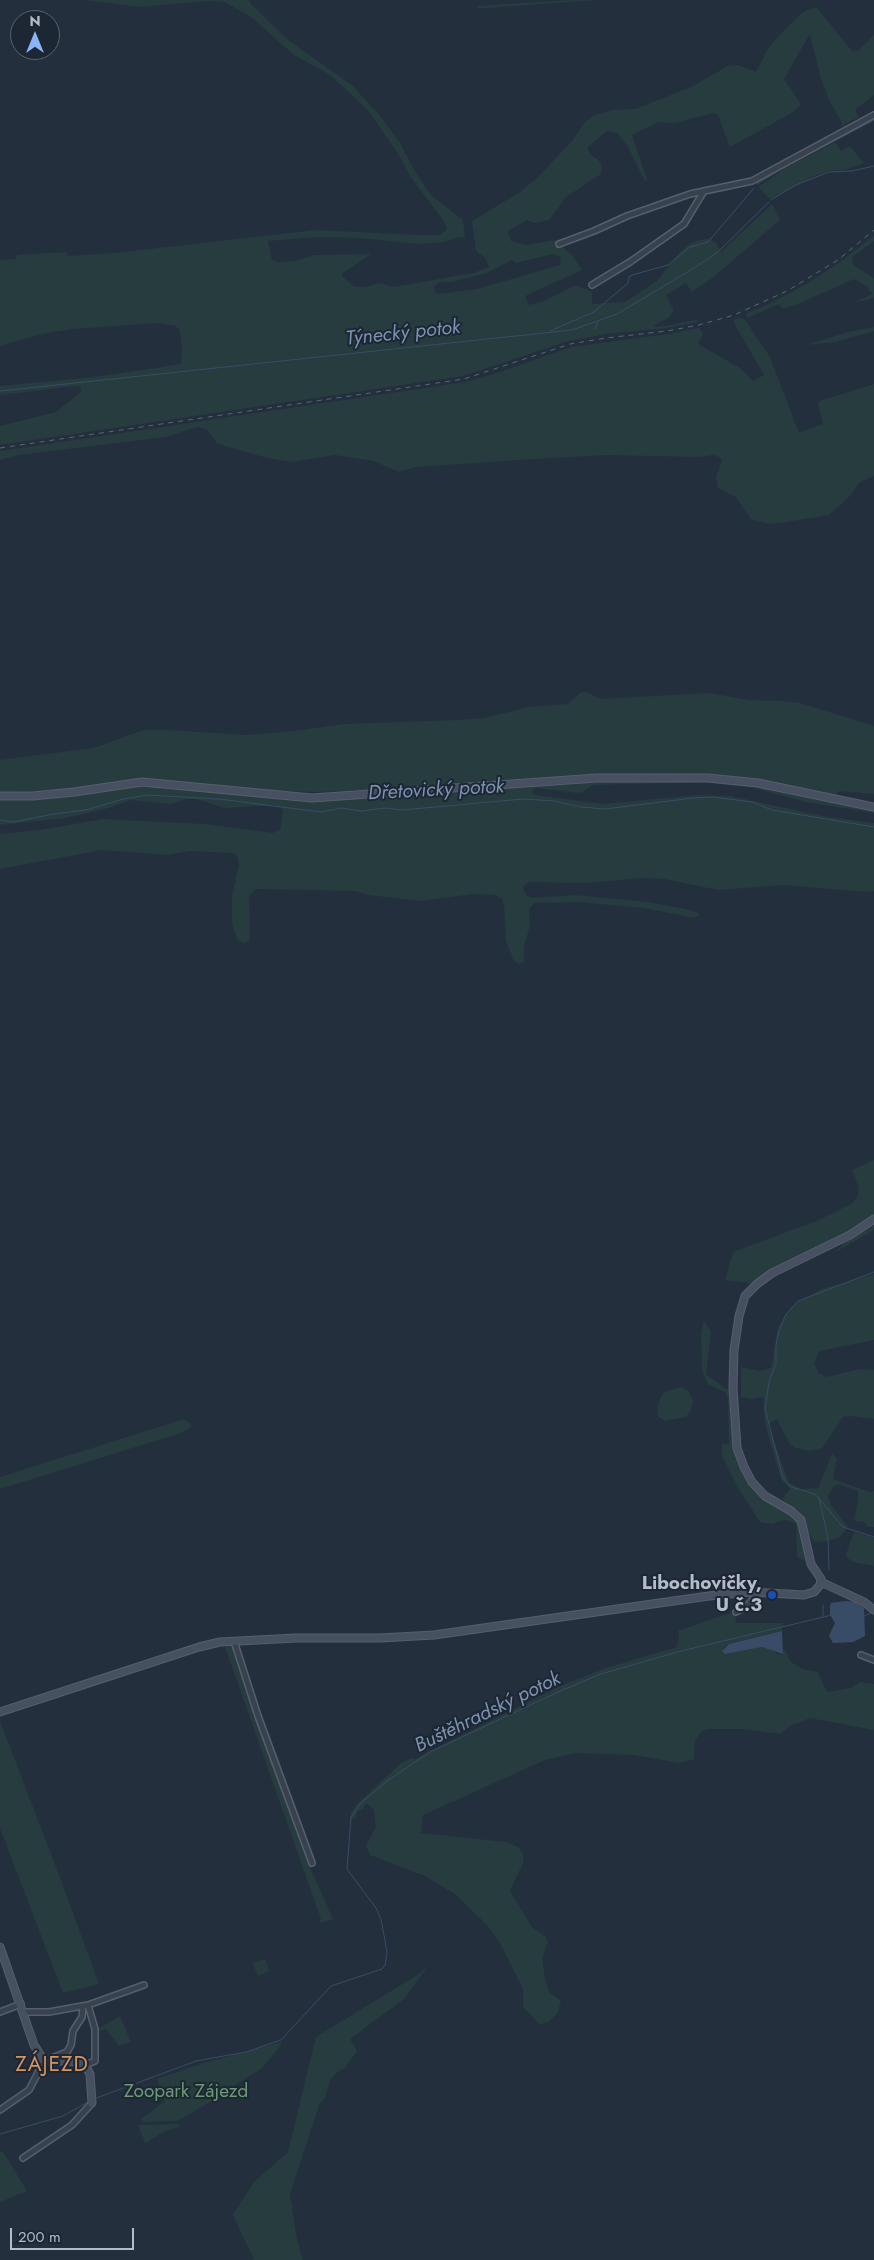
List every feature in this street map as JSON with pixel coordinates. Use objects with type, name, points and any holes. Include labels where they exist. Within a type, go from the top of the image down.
[{"type":"street","points":[[559,244],[627,216],[690,194],[752,182],[874,114]]},
{"type":"street","points":[[592,285],[610,276],[684,224],[704,191]]},
{"type":"street","points":[[0,796],[33,796],[74,792],[142,782],[312,798],[383,791],[440,790],[597,778],[682,778],[758,783],[874,807]]},
{"type":"street","points":[[874,1219],[850,1235],[772,1273],[756,1284],[745,1296],[739,1316],[734,1350],[732,1387],[737,1448],[752,1482],[765,1496],[791,1511],[801,1520],[811,1564],[821,1582],[864,1602],[874,1610]]},
{"type":"street","points":[[0,1712],[199,1647],[234,1641],[380,1638],[434,1634],[709,1596],[759,1592],[809,1594],[817,1589],[821,1582]]},
{"type":"street","points":[[736,1612],[747,1606],[759,1592]]},
{"type":"street","points":[[234,1641],[258,1716],[312,1863]]},
{"type":"street","points":[[861,1655],[874,1660]]},
{"type":"street","points":[[0,1947],[24,2012],[32,2040],[44,2061]]},
{"type":"street","points":[[24,2012],[49,2012],[85,2005],[144,1984]]},
{"type":"street","points":[[0,2012],[21,2004]]},
{"type":"street","points":[[0,2110],[29,2090],[44,2061],[67,2052],[71,2045],[73,2032],[82,2017],[85,2005]]},
{"type":"street","points":[[44,2061],[69,2061],[85,2065],[95,2061],[95,2029],[85,2005]]},
{"type":"street","points":[[23,2158],[72,2125],[92,2101],[88,2069],[85,2065]]},
{"type":"green space","points":[[84,0],[249,0],[288,40],[352,85],[381,117],[400,143],[416,173],[431,195],[463,220],[465,238],[460,237],[444,242],[418,244],[361,238],[317,237],[268,241],[272,260],[277,262],[295,261],[315,255],[371,254],[343,273],[342,276],[355,287],[365,287],[379,283],[394,287],[473,273],[489,267],[485,258],[476,251],[472,221],[520,192],[537,178],[572,141],[585,122],[595,115],[613,110],[636,109],[693,86],[728,66],[738,65],[756,72],[769,47],[802,13],[812,8],[817,8],[852,51],[858,51],[874,35],[874,95],[855,110],[859,117],[841,126],[842,123],[829,100],[821,79],[809,35],[784,79],[800,103],[800,106],[788,115],[730,147],[718,115],[714,113],[675,123],[659,122],[632,135],[647,180],[645,181],[627,145],[617,133],[607,131],[587,148],[602,166],[601,174],[566,197],[549,220],[534,223],[527,220],[508,231],[511,241],[526,245],[555,240],[572,255],[582,270],[525,296],[529,305],[544,301],[576,285],[592,292],[592,304],[625,302],[657,281],[678,254],[689,244],[709,239],[716,243],[721,252],[772,204],[780,220],[711,279],[692,292],[686,283],[666,295],[674,311],[668,318],[654,325],[656,327],[696,320],[698,322],[667,328],[605,334],[569,341],[463,376],[0,445],[0,426],[56,412],[82,390],[80,387],[74,386],[0,395],[0,386],[95,377],[181,364],[182,348],[180,332],[176,326],[159,323],[73,329],[42,334],[0,346],[0,260],[16,259],[17,255],[67,252],[68,256],[115,253],[316,230],[440,235],[447,229],[445,223],[410,176],[399,155],[367,109],[330,75],[294,55],[251,17],[225,2],[208,1],[140,7]],"holes":[[[553,254],[561,257],[560,265],[477,289],[438,294],[434,291],[434,286],[440,282],[452,282],[487,273],[512,260],[516,263]]]},
{"type":"green space","points":[[596,0],[478,8],[478,6]]},
{"type":"green space","points":[[836,143],[841,151],[850,146],[864,163],[845,170],[833,170],[816,175],[770,199],[758,187],[787,167]]},
{"type":"green space","points":[[874,236],[874,241],[852,257],[853,265],[874,278],[874,298],[853,303],[872,294],[868,287],[854,279],[800,303],[783,309],[779,304],[747,318],[747,313],[769,304],[808,283]]},
{"type":"green space","points":[[739,318],[745,320],[770,357],[799,433],[823,424],[819,401],[874,384],[874,476],[859,483],[850,496],[829,515],[769,524],[751,519],[736,497],[718,488],[716,477],[722,461],[721,458],[714,455],[697,457],[607,455],[416,467],[399,472],[373,461],[335,455],[290,462],[267,458],[218,444],[206,429],[197,427],[166,437],[19,455],[0,460],[0,451],[465,382],[571,347],[699,328],[703,334],[698,344],[740,368],[753,381],[764,375],[734,323],[734,320]]},
{"type":"green space","points":[[874,327],[874,331],[836,342],[806,345],[848,332]]},
{"type":"green space","points":[[586,692],[601,699],[709,693],[749,700],[800,703],[874,726],[874,794],[840,791],[837,792],[838,797],[739,777],[665,774],[597,775],[440,787],[318,792],[282,791],[142,779],[61,790],[0,793],[0,760],[94,748],[143,730],[245,735],[343,724],[484,718],[529,707],[568,704],[580,693]]},
{"type":"green space","points":[[708,781],[757,786],[874,810],[874,813],[806,802],[754,788],[702,782],[594,785],[580,793],[535,788],[532,792],[536,795],[603,804],[697,795],[731,796],[822,816],[874,823],[874,891],[866,892],[783,885],[718,890],[664,879],[641,878],[586,883],[530,882],[523,888],[526,895],[531,898],[575,895],[648,902],[685,909],[699,913],[699,915],[695,918],[644,908],[578,902],[534,903],[529,909],[530,926],[524,946],[524,962],[519,964],[513,959],[506,941],[504,905],[502,899],[496,895],[473,894],[420,901],[368,895],[355,891],[256,889],[249,896],[250,937],[249,941],[244,943],[237,940],[232,923],[232,897],[239,864],[237,856],[233,853],[190,851],[167,855],[102,850],[0,869],[0,834],[40,830],[103,819],[204,824],[273,833],[280,830],[283,811],[274,805],[224,808],[197,799],[186,799],[171,804],[130,800],[109,808],[65,818],[0,825],[0,799],[62,797],[142,785],[318,799],[441,794],[597,782]]},
{"type":"green space","points":[[874,1160],[874,1219],[757,1284],[725,1280],[733,1252],[819,1220],[853,1203],[858,1195],[859,1188],[852,1170]]},
{"type":"green space","points":[[874,1225],[874,1230],[834,1253],[843,1244]]},
{"type":"green space","points":[[874,1274],[874,1340],[819,1352],[814,1363],[818,1373],[826,1377],[860,1369],[874,1370],[874,1419],[843,1417],[822,1448],[810,1451],[796,1448],[789,1443],[777,1419],[768,1425],[789,1483],[802,1489],[818,1488],[832,1454],[837,1458],[833,1479],[870,1492],[874,1491],[874,1527],[868,1527],[864,1522],[854,1519],[858,1491],[839,1484],[833,1487],[828,1496],[831,1505],[848,1527],[839,1538],[822,1542],[814,1541],[808,1533],[802,1516],[782,1499],[790,1489],[781,1479],[765,1424],[763,1397],[750,1399],[741,1397],[741,1367],[760,1371],[771,1368],[778,1328],[787,1313],[798,1302],[822,1289]]},
{"type":"green space","points":[[704,1321],[711,1332],[706,1374],[726,1389],[729,1389],[729,1362],[734,1334],[737,1448],[752,1482],[801,1520],[811,1564],[797,1557],[796,1525],[791,1521],[784,1520],[772,1524],[760,1522],[738,1488],[722,1456],[722,1443],[729,1445],[728,1398],[725,1392],[708,1384],[702,1371],[701,1333]]},
{"type":"green space","points":[[682,1387],[691,1396],[693,1402],[691,1410],[686,1417],[665,1421],[658,1416],[657,1408],[660,1399],[664,1392]]},
{"type":"green space","points":[[186,1420],[192,1426],[181,1433],[0,1489],[0,1477]]},
{"type":"green space","points":[[854,1532],[874,1538],[874,1566],[854,1562],[847,1558],[846,1554]]},
{"type":"green space","points":[[735,1611],[736,1623],[783,1623],[782,1631],[729,1644],[724,1647],[723,1651],[725,1654],[762,1647],[769,1648],[778,1654],[783,1654],[783,1650],[785,1650],[790,1661],[802,1669],[818,1672],[827,1692],[851,1688],[860,1682],[874,1684],[874,1730],[810,1718],[790,1726],[780,1734],[741,1729],[708,1729],[702,1731],[695,1741],[694,1759],[679,1763],[634,1755],[575,1753],[545,1760],[423,1815],[421,1833],[506,1842],[518,1847],[523,1853],[523,1863],[510,1891],[532,1927],[546,1937],[548,1942],[542,1958],[545,1979],[549,1992],[561,2001],[557,2014],[548,2022],[540,2025],[523,2007],[523,1989],[501,1945],[487,1925],[456,1895],[425,1876],[370,1855],[366,1846],[376,1827],[374,1810],[366,1803],[363,1809],[358,1811],[355,1819],[350,1819],[351,1813],[356,1805],[401,1763],[412,1758],[415,1759],[560,1686],[606,1668],[677,1647],[678,1631]]},
{"type":"green space","points":[[233,1646],[305,1856],[333,1919],[320,1923],[319,1921],[321,1919],[225,1647]]},
{"type":"green space","points":[[0,1721],[99,1984],[63,1993],[0,1828]]},
{"type":"green space","points":[[265,1959],[269,1971],[258,1976],[252,1963]]},
{"type":"green space","points":[[426,1969],[404,1999],[350,2039],[357,2051],[345,2068],[336,2073],[330,2080],[325,2098],[319,2105],[290,2194],[296,2235],[303,2260],[254,2260],[233,2215],[254,2182],[288,2152],[316,2037]]},
{"type":"green space","points":[[120,2016],[131,2042],[119,2046],[106,2029],[100,2031],[99,2028]]},
{"type":"green space","name":"Zoopark Zájezd","points":[[282,2042],[262,2068],[194,2112],[177,2121],[143,2122],[141,2119],[165,2101],[157,2079],[197,2065]]},
{"type":"green space","points":[[179,2124],[179,2127],[165,2131],[145,2143],[138,2125]]},
{"type":"green space","points":[[0,2151],[4,2153],[27,2191],[0,2202]]},
{"type":"water","points":[[855,1602],[864,1608],[865,1636],[853,1642],[833,1643],[829,1636],[835,1623],[830,1615],[830,1606],[831,1603]]},
{"type":"water","points":[[782,1631],[783,1654],[762,1647],[725,1654],[722,1651],[729,1644]]},
{"type":"waterway","points":[[757,184],[783,168],[874,120]]},
{"type":"waterway","name":"Týnecký potok","points":[[771,200],[796,185],[829,172],[852,171],[874,166]]},
{"type":"waterway","points":[[550,331],[594,312],[628,283],[629,277],[632,275],[668,265],[690,247],[708,242],[754,188]]},
{"type":"waterway","name":"Týnecký potok","points":[[0,391],[572,330],[617,314],[694,268],[718,252],[769,202]]},
{"type":"waterway","name":"Týnecký potok","points":[[595,329],[598,322]]},
{"type":"waterway","name":"Dřetovický potok","points":[[0,820],[14,822],[86,810],[123,799],[148,795],[219,799],[321,812],[341,808],[361,811],[385,808],[402,810],[523,799],[554,801],[581,807],[605,809],[713,797],[752,802],[772,810],[874,827]]},
{"type":"waterway","name":"Buštěhradský potok","points":[[874,1272],[798,1301],[786,1314],[779,1331],[776,1345],[776,1363],[769,1382],[765,1409],[783,1478],[791,1487],[815,1494],[843,1527],[874,1537]]},
{"type":"waterway","points":[[819,1498],[828,1538],[829,1569]]},
{"type":"waterway","points":[[823,1605],[823,1616]]},
{"type":"waterway","name":"Buštěhradský potok","points":[[864,1616],[874,1612]]},
{"type":"waterway","name":"Buštěhradský potok","points":[[94,2099],[196,2061],[246,2052],[281,2040],[331,1986],[382,1969],[385,1965],[387,1952],[381,1919],[376,1908],[347,1869],[351,1817],[361,1803],[387,1781],[430,1752],[601,1674],[681,1651],[832,1615]]},
{"type":"waterway","name":"Buštěhradský potok","points":[[0,2134],[63,2116],[88,2102]]},
{"type":"railway","points":[[0,448],[464,379],[570,344],[699,325],[734,315],[787,291],[838,260],[874,230]]},
{"type":"place","name":"Libochovičky, U č.3","points":[[772,1595]]},
{"type":"district","name":"ZÁJEZD","points":[[52,2066]]}]
